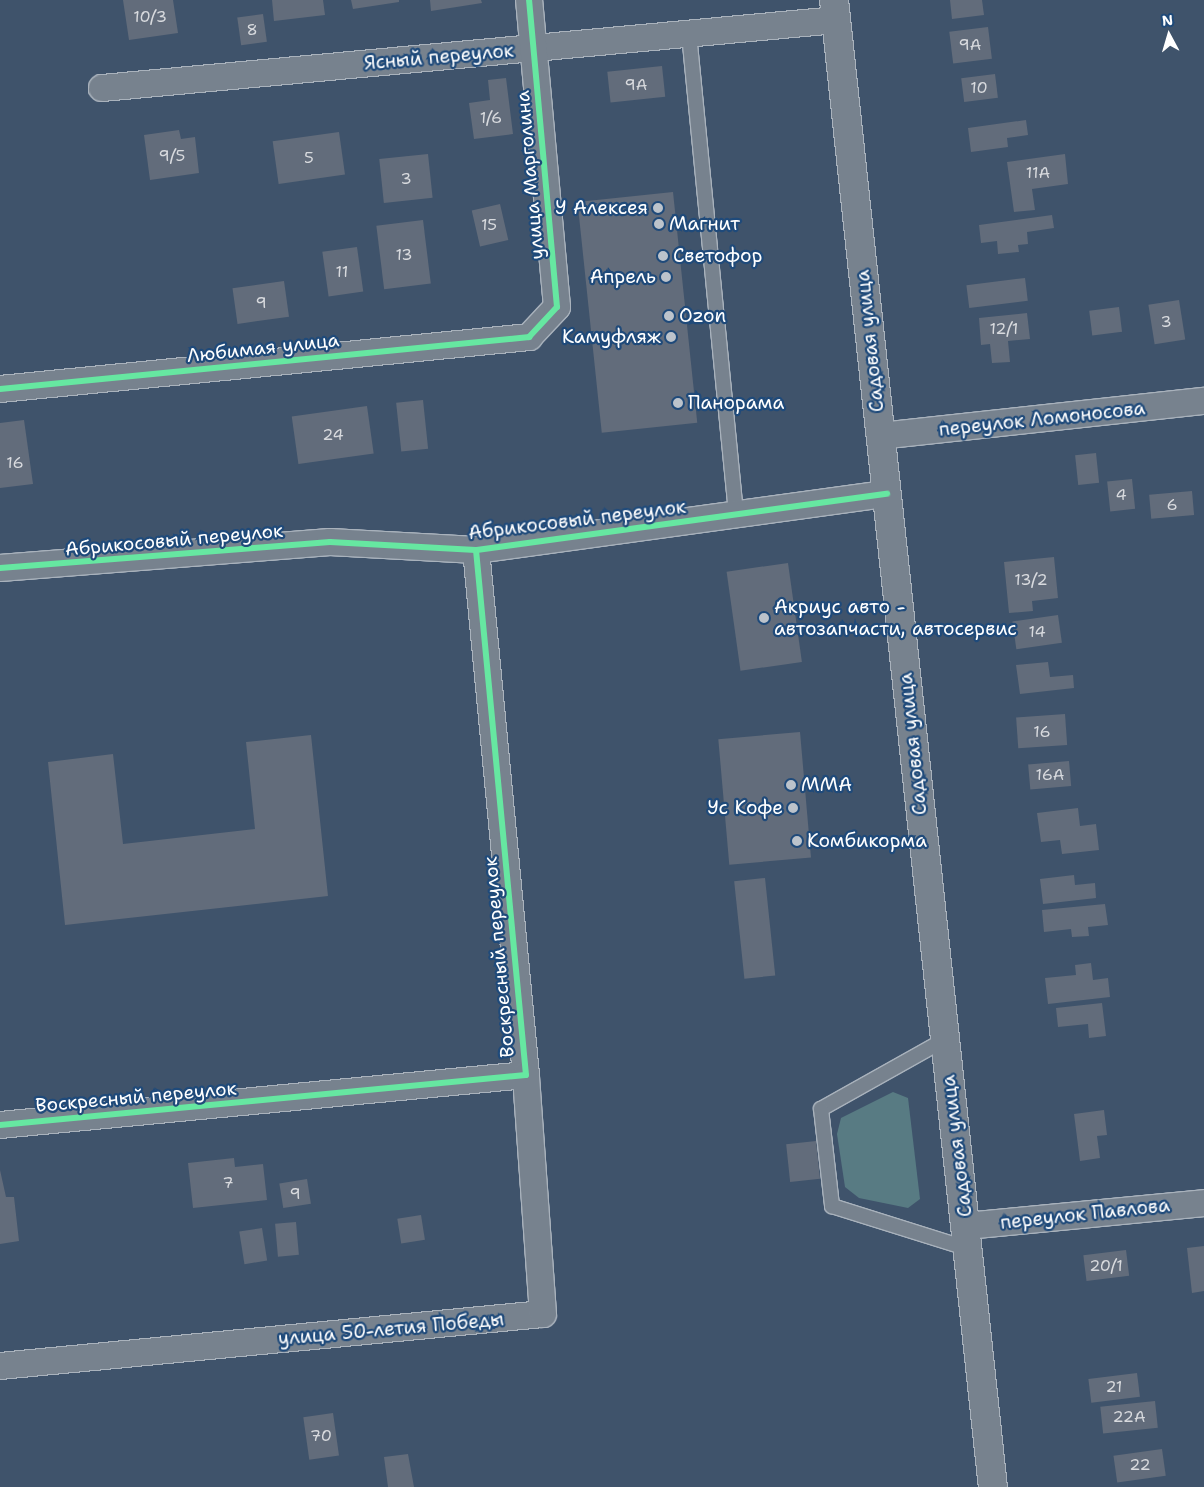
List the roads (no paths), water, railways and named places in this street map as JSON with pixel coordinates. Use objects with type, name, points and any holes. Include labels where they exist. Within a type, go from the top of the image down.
[{"type":"main road","name":"Садовая улица","points":[[835,10],[993,1487]]},
{"type":"street","name":"улица Марголина","points":[[529,0],[557,307],[530,337]]},
{"type":"street","name":"Ясный переулок","points":[[102,88],[689,34],[835,10]]},
{"type":"street","name":"Любимая улица","points":[[0,389],[530,337]]},
{"type":"street","name":"переулок Ломоносова","points":[[880,436],[1204,401]]},
{"type":"street","name":"Абрикосовый переулок","points":[[0,568],[330,542],[476,550],[887,494]]},
{"type":"street","name":"Воскресный переулок","points":[[0,1125],[526,1075],[476,550]]},
{"type":"street","name":"улица 50-летия Победы","points":[[0,1366],[544,1314],[526,1075]]},
{"type":"street","name":"переулок Павлова","points":[[967,1237],[1204,1203]]},
{"type":"lane","points":[[689,34],[736,515]]},
{"type":"lane","points":[[944,1040],[821,1109],[832,1206],[967,1237]]},
{"type":"place","name":"У Алексея","points":[[658,208]]},
{"type":"place","name":"Магнит","points":[[659,224]]},
{"type":"place","name":"Светофор","points":[[663,256]]},
{"type":"place","name":"Апрель","points":[[666,277]]},
{"type":"place","name":"Ozon","points":[[669,316]]},
{"type":"place","name":"Камуфляж","points":[[671,337]]},
{"type":"place","name":"Панорама","points":[[678,403]]},
{"type":"place","name":"Акриус авто - автозапчасти, автосервис","points":[[764,618]]},
{"type":"place","name":"ММА","points":[[791,785]]},
{"type":"place","name":"Ус Кофе","points":[[793,808]]},
{"type":"place","name":"Комбикорма","points":[[797,841]]}]
